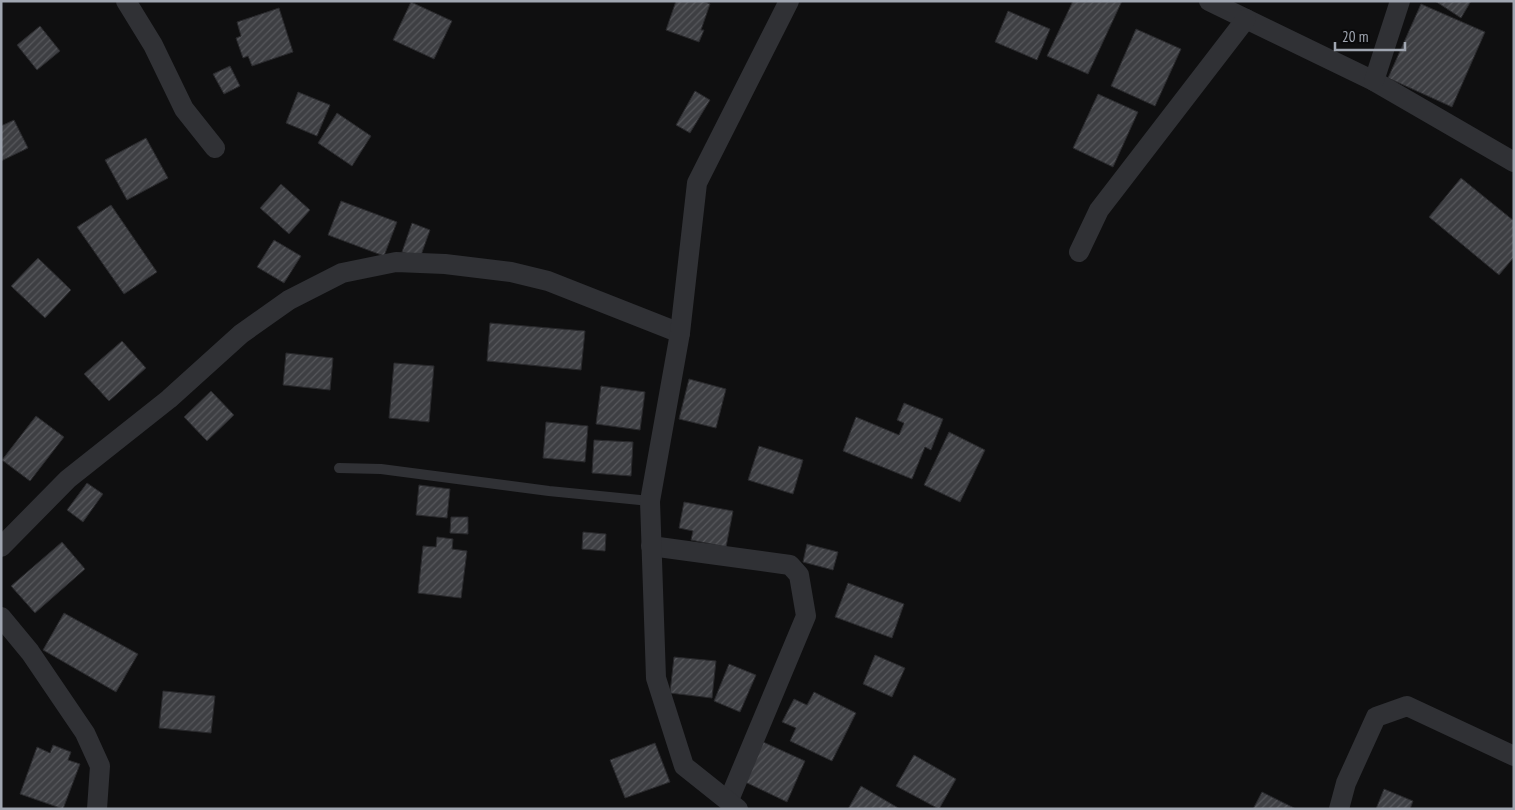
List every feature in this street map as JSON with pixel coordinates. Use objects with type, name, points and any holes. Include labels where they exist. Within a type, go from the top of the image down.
[{"type":"street","points":[[126,1],[153,45],[184,109],[215,148]]},
{"type":"street","points":[[651,546],[790,565],[799,575],[806,616],[733,804],[684,766],[656,678],[651,546],[650,501],[680,333],[697,183],[789,1]]},
{"type":"street","points":[[1209,1],[1374,81],[1514,162]]},
{"type":"street","points":[[1374,81],[1400,1]]},
{"type":"street","points":[[1079,252],[1099,210],[1246,20]]},
{"type":"street","points":[[1,547],[68,479],[169,399],[241,334],[289,300],[342,273],[396,262],[445,264],[511,272],[548,281],[680,333]]},
{"type":"street","points":[[1,617],[30,652],[85,733],[100,766],[97,809]]},
{"type":"street","points":[[1339,809],[1346,783],[1376,717],[1407,706],[1514,756]]},
{"type":"lane","points":[[339,468],[381,469],[549,491],[650,501]]},
{"type":"building","points":[[676,1],[703,1],[710,4],[699,42],[666,30]]},
{"type":"building","points":[[1073,1],[1122,1],[1088,74],[1047,56]]},
{"type":"building","points":[[1435,1],[1471,1],[1461,18]]},
{"type":"building","points":[[411,2],[452,21],[434,59],[393,40]]},
{"type":"building","points":[[1421,4],[1485,32],[1452,107],[1388,78]]},
{"type":"building","points":[[279,8],[293,52],[252,66],[248,56],[243,58],[236,38],[241,36],[237,22]]},
{"type":"building","points":[[1008,11],[1050,29],[1037,60],[995,42]]},
{"type":"building","points":[[40,26],[60,51],[37,70],[17,45]]},
{"type":"building","points":[[1136,29],[1181,49],[1155,106],[1111,86]]},
{"type":"building","points":[[230,66],[240,86],[224,94],[213,74]]},
{"type":"building","points":[[695,91],[710,100],[690,133],[676,125]]},
{"type":"building","points":[[298,92],[330,105],[317,136],[286,123]]},
{"type":"building","points":[[1098,94],[1138,112],[1113,167],[1073,148]]},
{"type":"building","points":[[337,113],[371,136],[352,166],[318,143]]},
{"type":"building","points":[[14,120],[28,148],[1,161],[1,126]]},
{"type":"building","points":[[146,138],[168,178],[127,200],[105,160]]},
{"type":"building","points":[[1461,178],[1514,221],[1514,257],[1499,275],[1429,217]]},
{"type":"building","points":[[281,184],[310,210],[289,234],[260,208]]},
{"type":"building","points":[[341,201],[397,222],[384,256],[328,235]]},
{"type":"building","points":[[111,205],[157,272],[124,294],[77,227]]},
{"type":"building","points":[[412,223],[430,230],[420,258],[402,252]]},
{"type":"building","points":[[274,240],[301,256],[284,283],[257,267]]},
{"type":"building","points":[[38,258],[71,290],[45,318],[11,286]]},
{"type":"building","points":[[490,323],[585,331],[581,370],[487,361]]},
{"type":"building","points":[[122,341],[146,368],[109,401],[84,374]]},
{"type":"building","points":[[286,353],[333,358],[330,390],[283,385]]},
{"type":"building","points":[[394,363],[434,366],[429,422],[389,418]]},
{"type":"building","points":[[689,379],[726,389],[716,428],[679,419]]},
{"type":"building","points":[[601,386],[645,392],[640,430],[596,424]]},
{"type":"building","points":[[211,391],[234,415],[207,441],[184,417]]},
{"type":"building","points":[[904,403],[943,419],[931,450],[925,447],[912,479],[843,451],[856,417],[899,435],[904,423],[897,420]]},
{"type":"building","points":[[36,416],[64,437],[30,481],[2,460]]},
{"type":"building","points":[[546,422],[588,426],[585,462],[543,458]]},
{"type":"building","points":[[949,432],[985,450],[960,502],[924,485]]},
{"type":"building","points":[[594,440],[633,442],[631,476],[592,473]]},
{"type":"building","points":[[759,446],[803,460],[793,494],[748,480]]},
{"type":"building","points":[[87,483],[103,494],[83,522],[67,510]]},
{"type":"building","points":[[419,485],[450,489],[447,518],[416,515]]},
{"type":"building","points":[[684,502],[733,511],[726,547],[691,540],[693,531],[679,528]]},
{"type":"building","points":[[451,517],[468,517],[468,534],[450,533]]},
{"type":"building","points":[[583,532],[606,534],[605,551],[582,549]]},
{"type":"building","points":[[437,537],[453,539],[452,549],[467,551],[461,598],[418,593],[423,546],[436,547]]},
{"type":"building","points":[[62,542],[85,569],[35,613],[11,586]]},
{"type":"building","points":[[807,544],[838,552],[833,570],[803,562]]},
{"type":"building","points":[[848,583],[904,604],[892,638],[835,617]]},
{"type":"building","points":[[64,613],[138,654],[116,692],[43,650]]},
{"type":"building","points":[[875,655],[905,668],[892,697],[863,684]]},
{"type":"building","points":[[674,657],[716,661],[712,698],[670,693]]},
{"type":"building","points":[[729,664],[756,675],[740,712],[714,701]]},
{"type":"building","points":[[163,691],[215,696],[211,733],[159,728]]},
{"type":"building","points":[[814,692],[856,713],[832,761],[790,741],[796,728],[782,722],[794,699],[807,705]]},
{"type":"building","points":[[761,741],[805,761],[787,802],[743,781]]},
{"type":"building","points":[[655,743],[670,782],[625,798],[610,760]]},
{"type":"building","points":[[53,745],[71,752],[68,760],[80,764],[63,809],[20,794],[37,747],[50,753]]},
{"type":"building","points":[[914,755],[956,779],[939,809],[896,786]]},
{"type":"building","points":[[861,786],[900,809],[848,809]]},
{"type":"building","points":[[1384,789],[1413,801],[1410,809],[1376,809]]},
{"type":"building","points":[[1262,792],[1296,809],[1253,809]]}]
